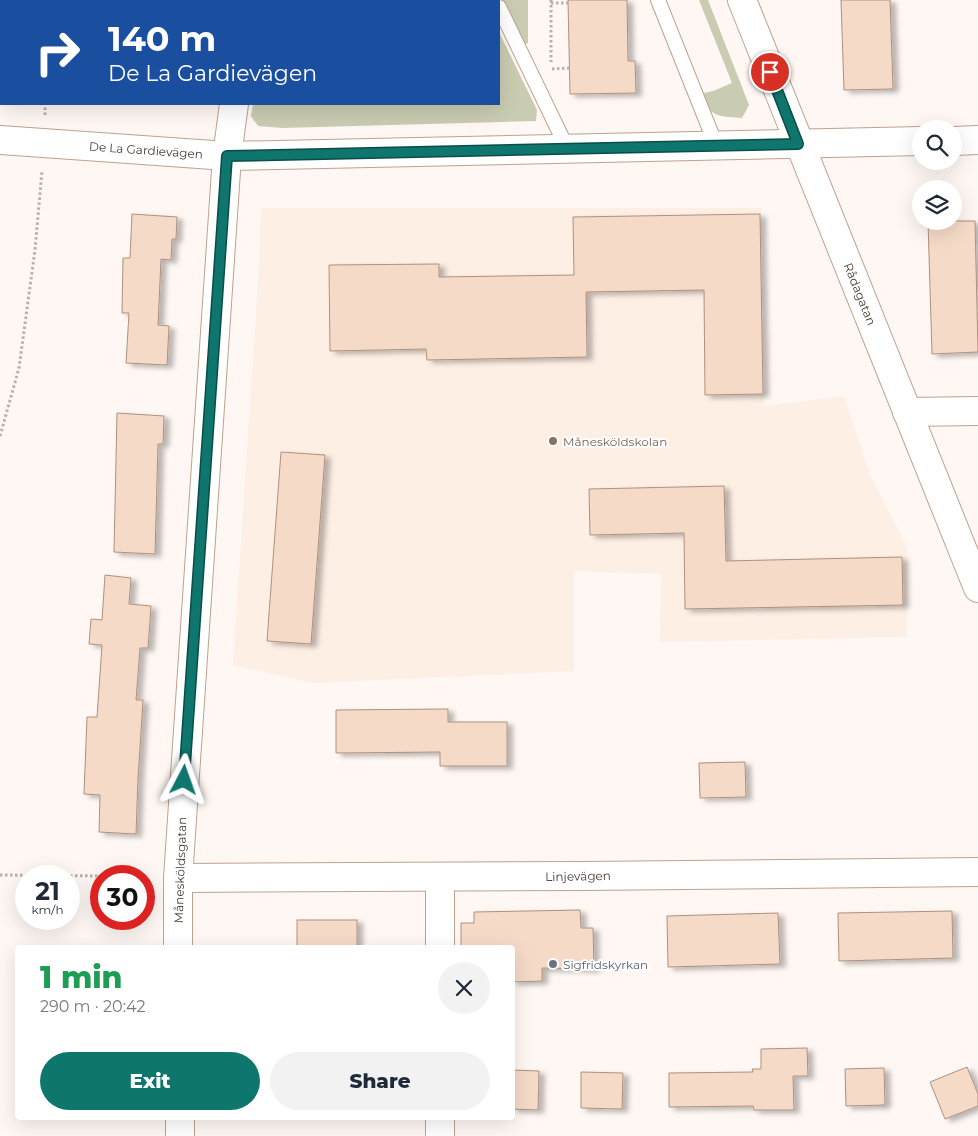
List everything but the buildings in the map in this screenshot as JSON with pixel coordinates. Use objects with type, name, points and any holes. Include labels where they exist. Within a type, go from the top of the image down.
[{"type":"street","name":"Rådagatan","points":[[742,0],[798,144],[978,588]]},
{"type":"street","name":"Månesköldsgatan","points":[[178,945],[178,878],[227,156],[234,105]]},
{"type":"street","name":"De La Gardievägen","points":[[0,140],[227,156],[912,141]]},
{"type":"street","points":[[962,141],[978,140]]},
{"type":"street","points":[[907,412],[978,411]]},
{"type":"street","name":"Linjevägen","points":[[178,878],[978,872]]},
{"type":"street","points":[[440,877],[440,945]]},
{"type":"street","points":[[180,1120],[180,1136]]},
{"type":"street","points":[[440,1120],[440,1136]]},
{"type":"lane","points":[[658,0],[716,145]]},
{"type":"lane","points":[[500,9],[566,148]]},
{"type":"path","points":[[568,3],[551,2],[552,70],[570,68]]},
{"type":"path","points":[[0,436],[19,368],[35,250],[44,143]]},
{"type":"path","points":[[0,875],[90,876]]},
{"type":"shaded area","name":"Månesköldskolan","points":[[261,208],[761,208],[764,406],[844,396],[870,475],[907,547],[907,637],[660,642],[661,574],[574,571],[574,671],[312,683],[233,665],[259,266]]},
{"type":"green space","points":[[503,0],[528,0],[528,43],[524,45]]},
{"type":"green space","points":[[699,0],[708,0],[749,105],[742,118],[722,116],[707,107],[704,93],[732,83]]},
{"type":"green space","points":[[500,34],[537,110],[536,121],[282,128],[258,126],[251,116],[253,105],[500,105]]},
{"type":"place","name":"Månesköldskolan","points":[[553,441]]},
{"type":"place","name":"Sigfridskyrkan","points":[[553,964]]},
{"type":"route","points":[[184,780],[227,156],[798,144],[770,72]]}]
